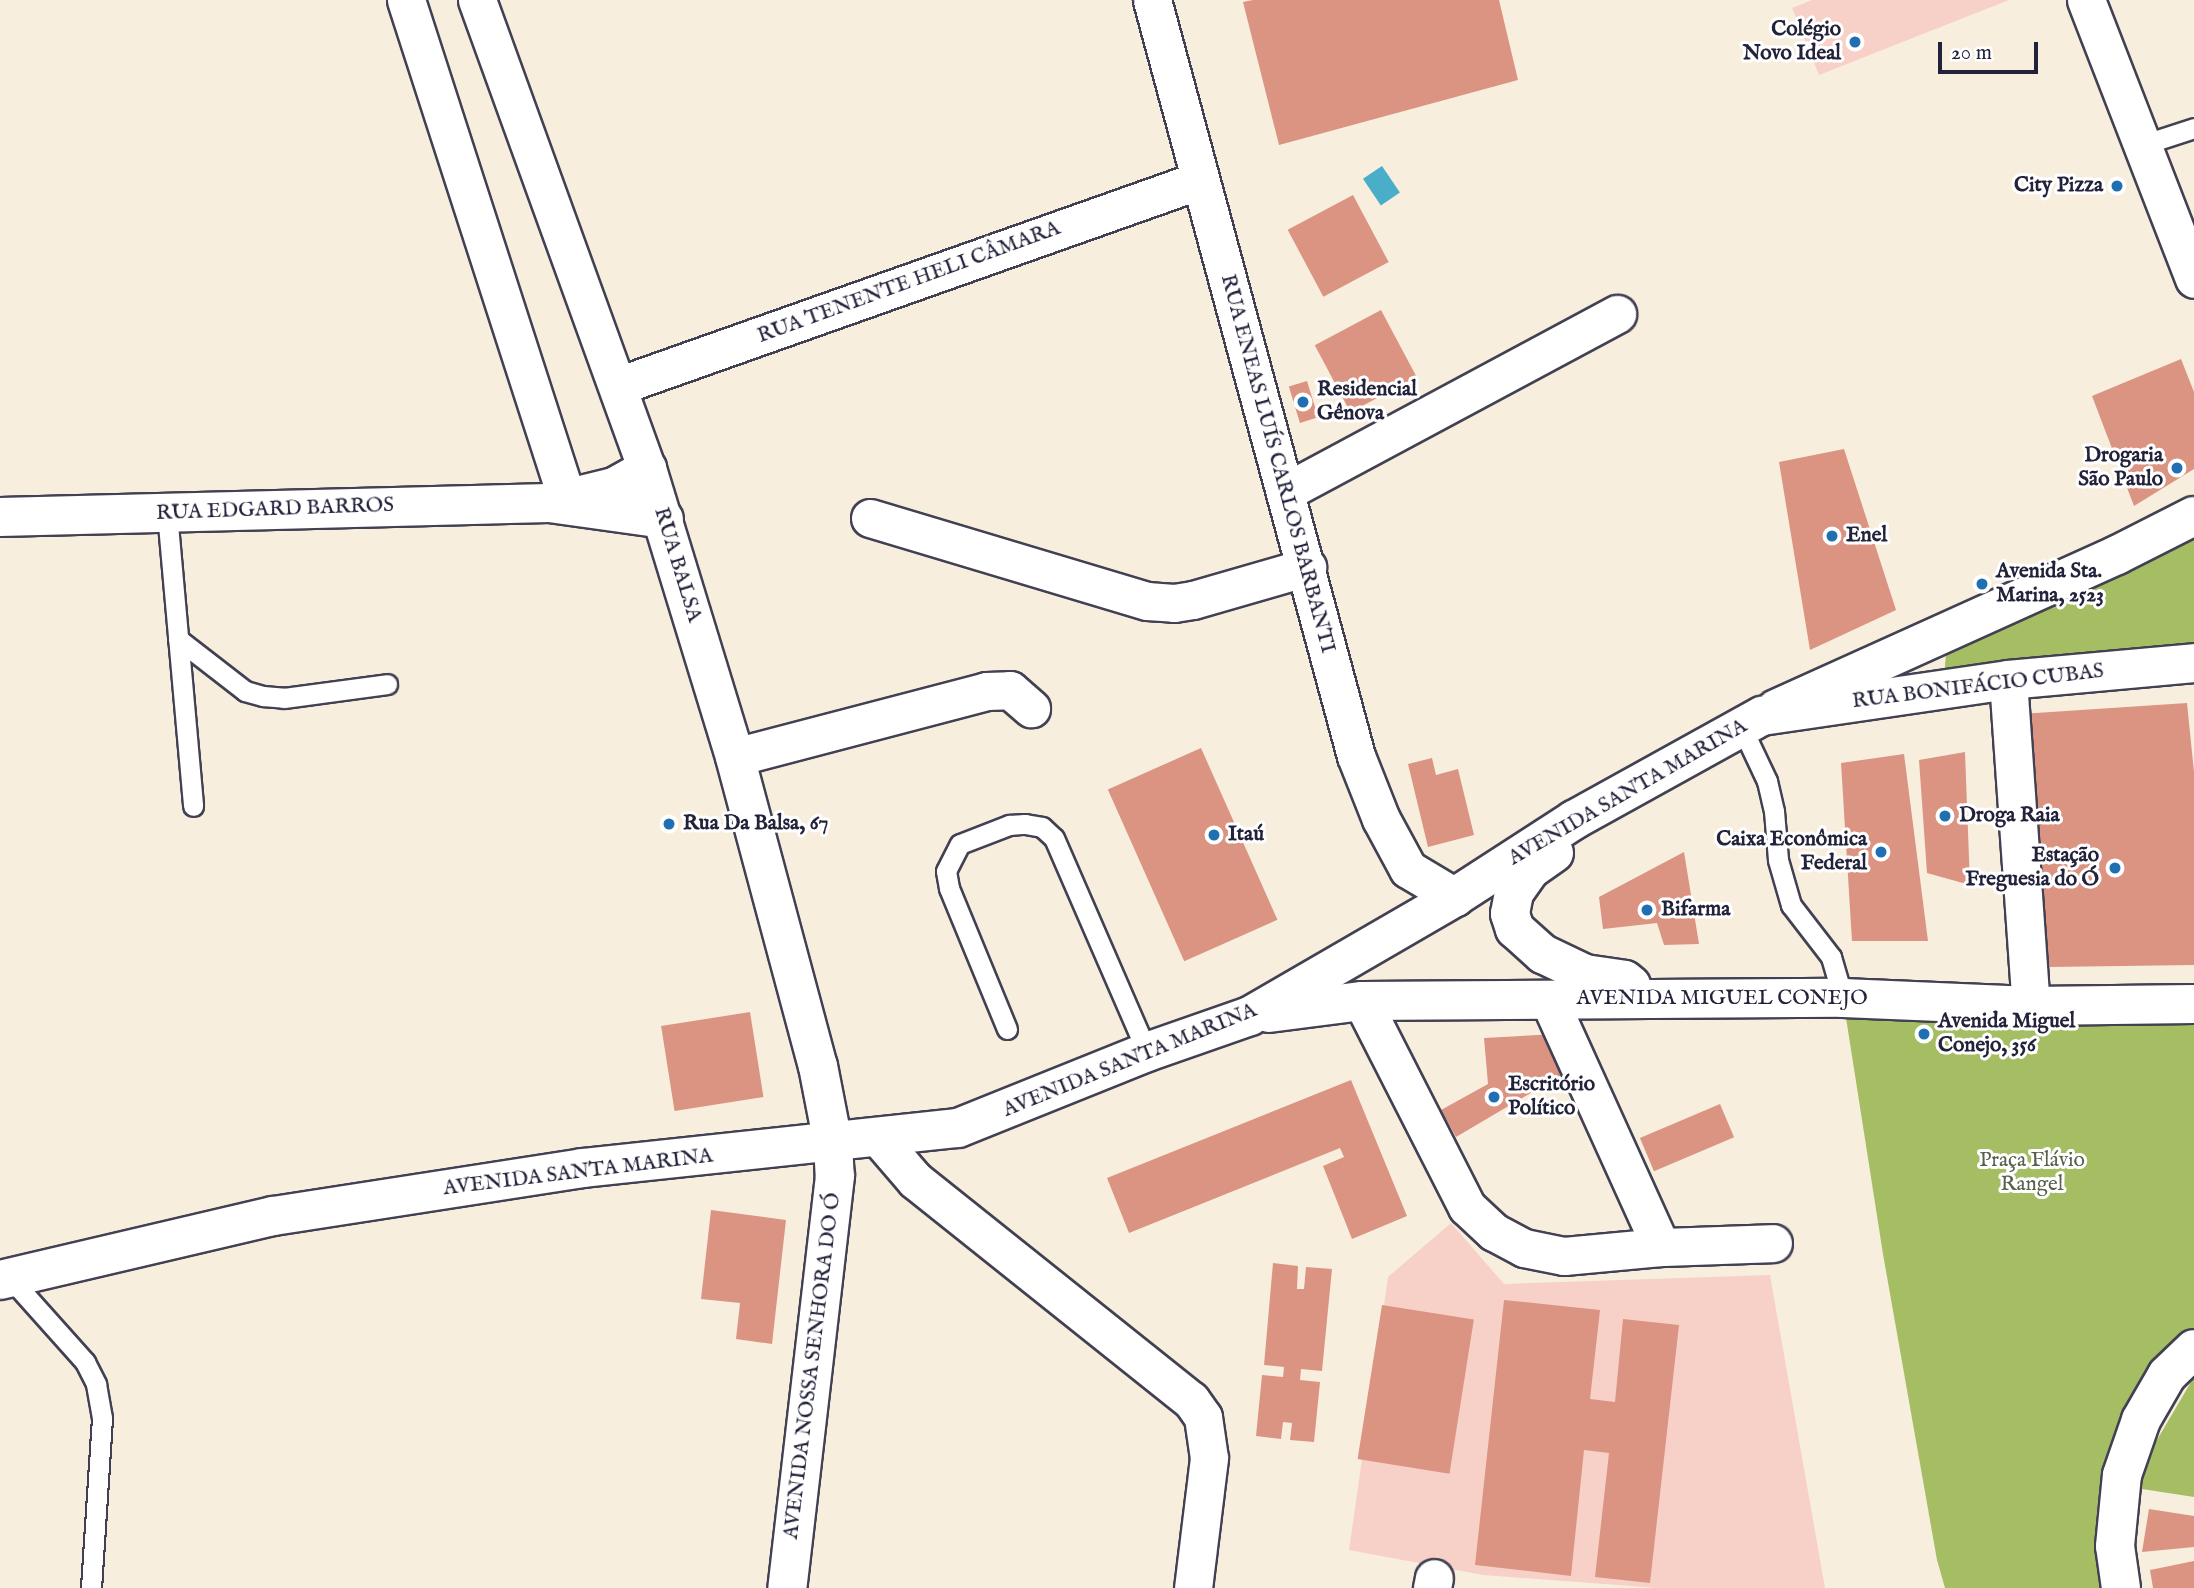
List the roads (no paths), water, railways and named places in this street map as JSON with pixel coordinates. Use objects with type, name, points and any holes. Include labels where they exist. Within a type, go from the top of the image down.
[{"type":"main road","name":"RUA EDGARD BARROS","points":[[558,501],[614,486],[647,469]]},
{"type":"main road","name":"RUA BALSA","points":[[647,469],[735,757],[818,1066],[833,1143]]},
{"type":"main road","name":"RUA EDGARD BARROS","points":[[0,517],[558,501],[664,519]]},
{"type":"main road","name":"AVENIDA SANTA MARINA","points":[[5,1279],[273,1216],[582,1168],[958,1128],[1147,1052],[1250,1016],[1455,897],[1574,820],[1751,721],[2117,555],[2194,516]]},
{"type":"main road","name":"RUA BONIFÁCIO CUBAS","points":[[1751,721],[2008,680],[2194,663]]},
{"type":"main road","points":[[1574,820],[1565,845],[1530,870],[1514,893],[1510,915],[1515,929],[1543,954],[1586,974],[1625,980],[1650,999]]},
{"type":"main road","name":"AVENIDA MIGUEL CONEJO","points":[[1250,1016],[1362,1001],[1843,998],[2031,1006],[2194,1004]]},
{"type":"main road","name":"AVENIDA NOSSA SENHORA DO Ó","points":[[787,1588],[830,1232],[835,1177],[833,1143]]},
{"type":"main road","points":[[2120,1588],[2115,1546],[2122,1475],[2141,1420],[2167,1375],[2194,1349]]},
{"type":"street","points":[[407,0],[558,501]]},
{"type":"street","name":"RUA BALSA","points":[[477,0],[647,469]]},
{"type":"street","name":"RUA ENEAS LUÍS CARLOS BARBANTI","points":[[1152,0],[1356,756],[1381,819],[1408,869],[1455,897]]},
{"type":"street","points":[[2086,0],[2194,279]]},
{"type":"street","name":"RUA TENENTE HELI CÂMARA","points":[[618,386],[1200,180]]},
{"type":"street","points":[[1285,492],[1617,314]]},
{"type":"street","points":[[870,518],[1147,601],[1174,603],[1193,600],[1307,567]]},
{"type":"street","points":[[2008,680],[2031,1006]]},
{"type":"street","points":[[735,757],[985,691],[1010,690],[1031,708]]},
{"type":"street","points":[[1549,999],[1661,1247]]},
{"type":"street","points":[[1362,1001],[1467,1208],[1494,1232],[1524,1248],[1564,1256],[1661,1247],[1773,1243]]},
{"type":"street","points":[[878,1138],[915,1180],[1191,1400],[1203,1417],[1209,1458],[1193,1588]]},
{"type":"lane","points":[[2142,145],[2194,128]]},
{"type":"lane","points":[[167,513],[193,806]]},
{"type":"lane","points":[[178,639],[245,691],[263,696],[284,698],[387,684]]},
{"type":"lane","points":[[1751,721],[1774,811],[1778,860],[1791,905],[1830,957],[1843,998]]},
{"type":"lane","points":[[1007,1029],[949,888],[946,871],[960,844],[1009,825],[1025,824],[1042,827],[1054,838],[1147,1052]]},
{"type":"lane","points":[[5,1279],[85,1362],[96,1384],[102,1418],[91,1588]]},
{"type":"water","points":[[1382,166],[1400,193],[1381,205],[1363,179]]},
{"type":"place","name":"Colégio Novo Ideal","points":[[1855,42]]},
{"type":"place","name":"City Pizza","points":[[2117,186]]},
{"type":"place","name":"Residencial Gênova","points":[[1303,402]]},
{"type":"place","name":"Drogaria São Paulo","points":[[2177,468]]},
{"type":"place","name":"Enel","points":[[1832,536]]},
{"type":"place","name":"Avenida Sta. Marina, 2523","points":[[1982,584]]},
{"type":"place","name":"Droga Raia","points":[[1945,816]]},
{"type":"place","name":"Rua Da Balsa, 67","points":[[669,824]]},
{"type":"place","name":"Itaú","points":[[1214,835]]},
{"type":"place","name":"Caixa Econômica Federal","points":[[1881,852]]},
{"type":"place","name":"Estação Freguesia do Ó","points":[[2115,868]]},
{"type":"place","name":"Bifarma","points":[[1647,910]]},
{"type":"place","name":"Avenida Miguel Conejo, 356","points":[[1924,1034]]},
{"type":"place","name":"Escritório Político","points":[[1494,1097]]},
{"type":"park label","name":"Praça Flávio Rangel","points":[[2032,1173]]}]
